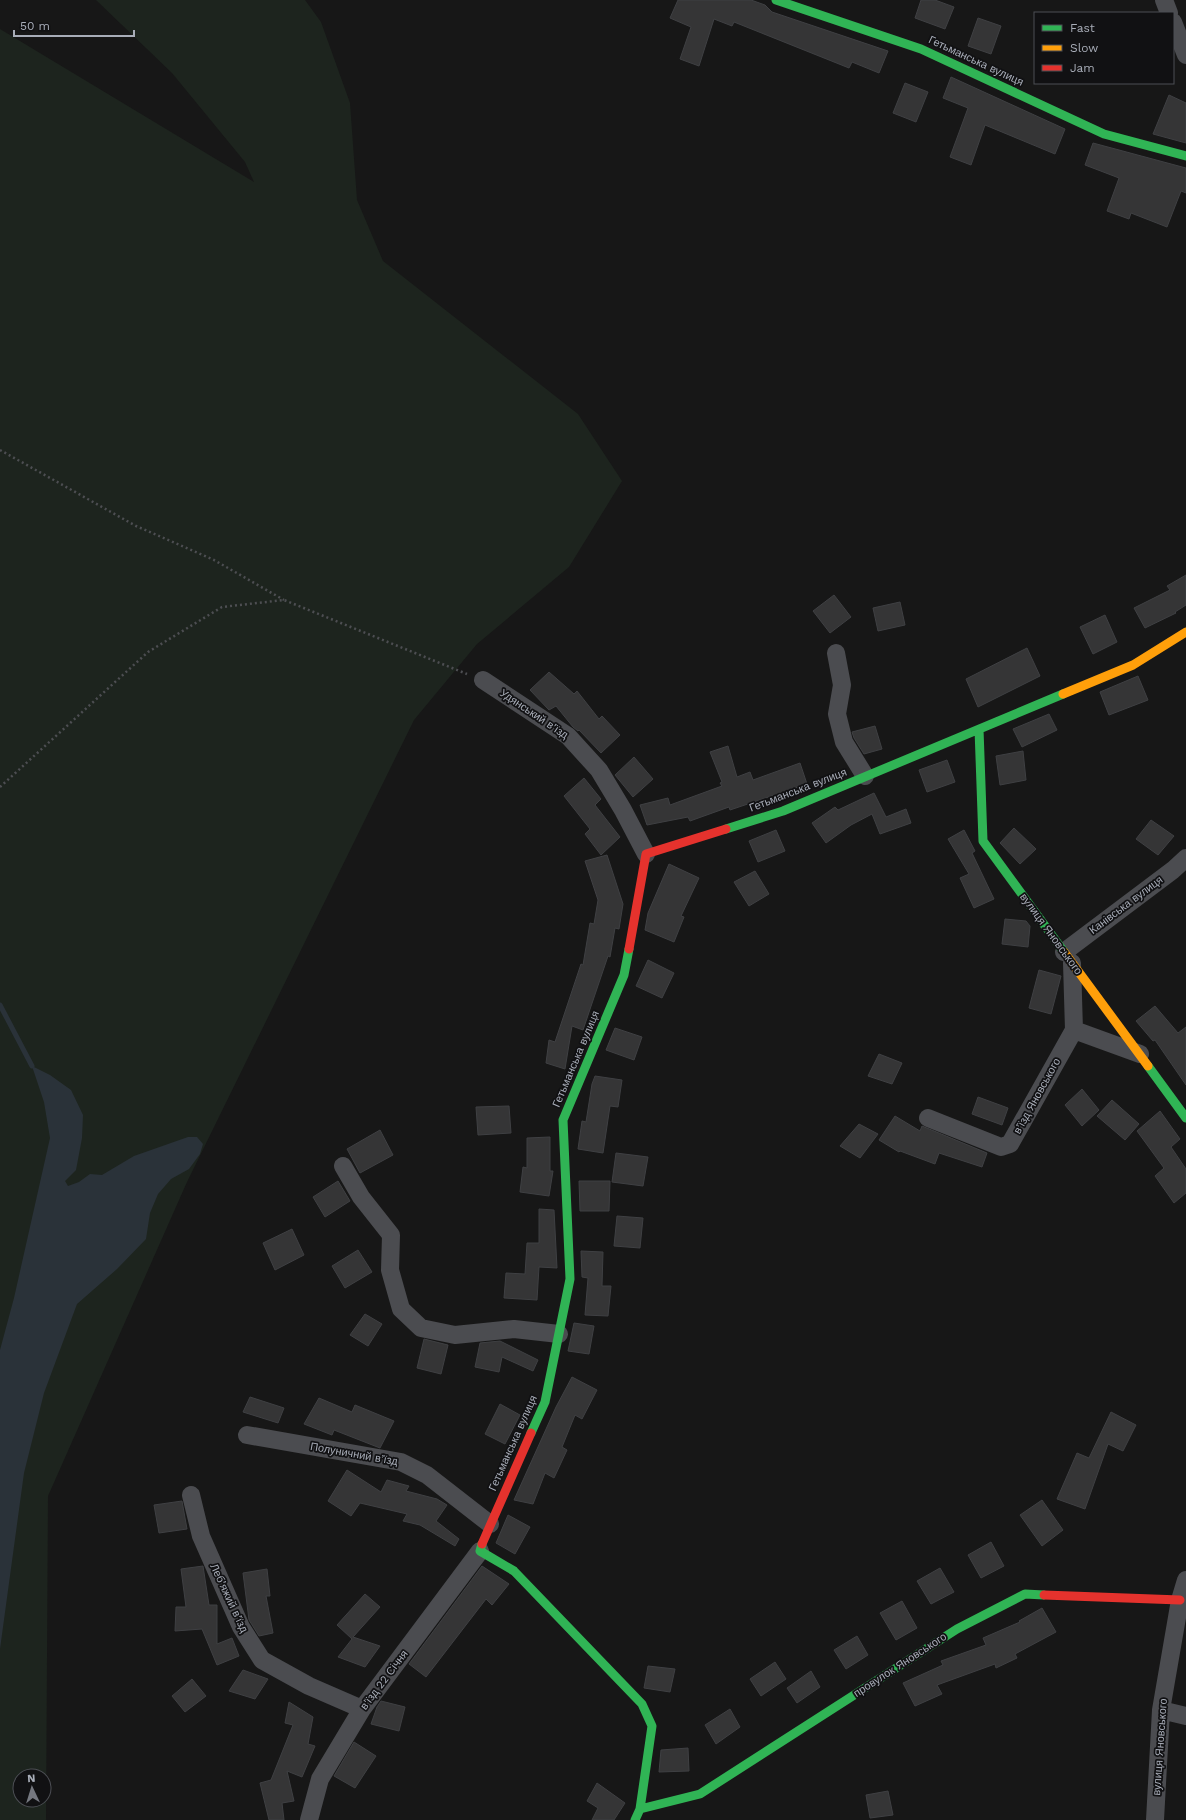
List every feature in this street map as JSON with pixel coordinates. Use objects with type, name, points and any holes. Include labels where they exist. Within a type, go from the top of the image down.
[{"type":"street","name":"Гетьманська вулиця","points":[[776,0],[921,49],[1104,134],[1186,156]]},
{"type":"street","points":[[1164,0],[1169,12]]},
{"type":"street","points":[[1174,25],[1186,55]]},
{"type":"street","name":"Гетьманська вулиця","points":[[480,1551],[490,1524],[545,1402],[570,1279],[563,1120],[624,975],[646,854],[783,811],[1134,665],[1186,632]]},
{"type":"street","points":[[836,653],[842,685],[837,714],[844,742],[865,776]]},
{"type":"street","name":"Удянський в’їзд","points":[[483,680],[568,736],[599,770],[623,810],[646,854]]},
{"type":"street","name":"вулиця Яновського","points":[[979,729],[983,841],[1186,1118]]},
{"type":"street","name":"Канівська вулиця","points":[[1068,957],[1186,858]]},
{"type":"street","points":[[1068,957],[1074,1030],[1140,1054]]},
{"type":"street","name":"в’їзд Яновського","points":[[928,1118],[1001,1147],[1010,1144],[1074,1030]]},
{"type":"street","points":[[343,1166],[361,1197],[391,1235],[390,1270],[401,1309],[421,1328],[455,1335],[514,1329],[559,1334]]},
{"type":"street","name":"Полуничний в’їзд","points":[[247,1435],[401,1462],[427,1475],[490,1524]]},
{"type":"street","name":"Леб’яжий в’їзд","points":[[191,1495],[201,1536],[241,1627],[262,1660],[309,1686],[362,1709]]},
{"type":"street","points":[[480,1551],[514,1571],[642,1704],[652,1726],[640,1809],[635,1820]]},
{"type":"street","name":"в'їзд 22 Січня","points":[[309,1820],[320,1779],[362,1709],[480,1551]]},
{"type":"street","name":"вулиця Яновського","points":[[1155,1820],[1161,1710],[1180,1600],[1186,1580]]},
{"type":"street","name":"провулок Яновського","points":[[640,1809],[700,1794],[957,1628],[1026,1594],[1180,1600]]},
{"type":"street","points":[[1161,1710],[1186,1716]]},
{"type":"path","points":[[0,450],[136,526],[214,560],[284,600],[483,680]]},
{"type":"path","points":[[0,786],[148,652],[222,607],[284,600]]},
{"type":"shaded area","points":[[96,0],[305,0],[321,22],[350,103],[357,200],[383,261],[578,414],[622,481],[569,567],[477,644],[414,720],[187,1182],[48,1496],[46,1768],[12,1768],[12,1808],[46,1808],[46,1820],[0,1820],[0,29],[254,182],[245,162],[172,73]]},
{"type":"shaded area","points":[[32,1066],[50,1075],[71,1090],[83,1115],[82,1138],[76,1170],[65,1181],[68,1186],[79,1182],[90,1174],[102,1175],[134,1156],[188,1137],[197,1137],[203,1144],[200,1154],[189,1169],[171,1179],[158,1194],[150,1213],[146,1239],[117,1269],[77,1304],[44,1393],[24,1473],[0,1649],[0,1350],[14,1298],[50,1138],[44,1102]]},
{"type":"building","points":[[678,0],[751,0],[765,5],[772,12],[888,51],[879,73],[852,62],[849,68],[734,22],[732,26],[714,19],[699,66],[680,59],[691,27],[670,18]]},
{"type":"building","points":[[921,0],[935,0],[954,7],[945,29],[915,18]]},
{"type":"building","points":[[978,18],[1001,26],[991,54],[968,46]]},
{"type":"building","points":[[951,77],[1065,129],[1055,154],[985,125],[971,165],[950,157],[968,108],[943,98]]},
{"type":"building","points":[[905,83],[928,92],[916,122],[893,113]]},
{"type":"building","points":[[1169,95],[1186,103],[1186,143],[1153,134]]},
{"type":"building","points":[[1093,143],[1186,168],[1186,193],[1181,191],[1167,227],[1131,213],[1129,219],[1107,211],[1119,178],[1085,165]]},
{"type":"building","points":[[1186,575],[1186,605],[1175,612],[1176,613],[1145,628],[1134,608],[1170,590],[1167,586]]},
{"type":"building","points":[[834,595],[851,617],[830,633],[813,611]]},
{"type":"building","points":[[900,602],[905,625],[878,631],[873,608]]},
{"type":"building","points":[[1105,615],[1117,642],[1093,654],[1080,627]]},
{"type":"building","points":[[1027,648],[1040,676],[978,707],[966,679]]},
{"type":"building","points":[[549,672],[574,694],[577,691],[599,719],[602,716],[620,735],[601,753],[579,730],[578,731],[573,727],[556,706],[549,710],[530,690]]},
{"type":"building","points":[[1138,676],[1148,700],[1109,715],[1100,692]]},
{"type":"building","points":[[1049,714],[1057,730],[1022,747],[1013,729]]},
{"type":"building","points":[[875,726],[882,749],[864,754],[852,732]]},
{"type":"building","points":[[728,746],[737,777],[750,772],[753,780],[800,763],[807,784],[730,810],[729,807],[690,821],[688,817],[647,825],[640,805],[668,798],[670,805],[722,786],[720,783],[722,782],[710,752]]},
{"type":"building","points":[[1023,751],[1026,780],[1000,785],[996,756]]},
{"type":"building","points":[[634,757],[653,779],[633,797],[615,775]]},
{"type":"building","points":[[947,760],[955,782],[927,792],[919,770]]},
{"type":"building","points":[[584,778],[601,799],[595,805],[620,837],[601,855],[585,834],[590,829],[564,796]]},
{"type":"building","points":[[874,793],[886,817],[906,809],[911,823],[880,834],[872,814],[851,825],[826,843],[812,823],[835,807],[838,810]]},
{"type":"building","points":[[1151,820],[1174,836],[1158,855],[1136,839]]},
{"type":"building","points":[[1014,828],[1036,849],[1020,864],[1000,843]]},
{"type":"building","points":[[776,830],[785,851],[758,862],[749,841]]},
{"type":"building","points":[[964,830],[975,851],[972,853],[994,899],[974,908],[960,878],[969,874],[948,839]]},
{"type":"building","points":[[607,855],[623,904],[619,929],[615,928],[610,957],[608,956],[583,1030],[572,1026],[565,1069],[546,1063],[549,1040],[555,1042],[581,964],[583,965],[590,923],[594,924],[598,900],[585,861]]},
{"type":"building","points":[[669,864],[699,878],[681,916],[684,917],[674,942],[645,930],[648,913]]},
{"type":"building","points":[[755,871],[769,894],[749,906],[734,882]]},
{"type":"building","points":[[1005,919],[1026,921],[1030,926],[1028,947],[1002,944]]},
{"type":"building","points":[[648,960],[674,973],[662,998],[636,986]]},
{"type":"building","points":[[1039,970],[1061,976],[1051,1014],[1029,1008]]},
{"type":"building","points":[[1155,1006],[1178,1033],[1186,1027],[1186,1085],[1155,1040],[1153,1041],[1136,1021]]},
{"type":"building","points":[[615,1028],[642,1037],[634,1060],[606,1050]]},
{"type":"building","points":[[879,1054],[902,1063],[892,1084],[868,1076]]},
{"type":"building","points":[[595,1076],[622,1080],[618,1107],[610,1106],[603,1153],[578,1149],[582,1121],[586,1122],[592,1084]]},
{"type":"building","points":[[1082,1089],[1099,1110],[1082,1126],[1065,1105]]},
{"type":"building","points":[[978,1097],[1008,1108],[1002,1125],[972,1114]]},
{"type":"building","points":[[1112,1100],[1139,1124],[1125,1140],[1097,1116]]},
{"type":"building","points":[[509,1106],[511,1133],[478,1135],[476,1107]]},
{"type":"building","points":[[1160,1111],[1180,1139],[1171,1147],[1186,1169],[1186,1193],[1174,1203],[1155,1176],[1164,1168],[1137,1131]]},
{"type":"building","points":[[895,1116],[920,1131],[922,1126],[987,1153],[982,1167],[939,1153],[935,1164],[900,1151],[899,1152],[879,1140]]},
{"type":"building","points":[[859,1124],[878,1134],[860,1158],[840,1146]]},
{"type":"building","points":[[380,1130],[393,1155],[360,1173],[347,1149]]},
{"type":"building","points":[[550,1137],[550,1171],[553,1171],[549,1196],[520,1192],[523,1167],[527,1168],[527,1138]]},
{"type":"building","points":[[616,1153],[648,1157],[643,1186],[612,1182]]},
{"type":"building","points":[[338,1181],[350,1201],[325,1217],[313,1197]]},
{"type":"building","points":[[579,1181],[610,1181],[609,1211],[580,1211]]},
{"type":"building","points":[[539,1209],[554,1210],[557,1268],[539,1267],[537,1300],[504,1298],[506,1273],[525,1274],[527,1243],[539,1243]]},
{"type":"building","points":[[617,1216],[643,1218],[640,1248],[614,1246]]},
{"type":"building","points":[[292,1229],[304,1255],[275,1270],[263,1243]]},
{"type":"building","points":[[358,1250],[372,1272],[345,1288],[332,1266]]},
{"type":"building","points":[[581,1251],[603,1252],[602,1286],[611,1286],[608,1316],[585,1315],[588,1278],[582,1277]]},
{"type":"building","points":[[365,1314],[382,1324],[368,1346],[350,1335]]},
{"type":"building","points":[[574,1323],[594,1326],[589,1354],[568,1351]]},
{"type":"building","points":[[424,1339],[448,1345],[441,1374],[417,1368]]},
{"type":"building","points":[[500,1341],[538,1360],[533,1371],[502,1357],[499,1372],[475,1367],[480,1343]]},
{"type":"building","points":[[572,1377],[597,1390],[582,1419],[575,1415],[562,1447],[567,1450],[554,1478],[545,1473],[533,1504],[514,1500],[556,1407]]},
{"type":"building","points":[[250,1397],[284,1408],[278,1423],[243,1412]]},
{"type":"building","points":[[319,1398],[352,1412],[355,1405],[394,1421],[380,1448],[334,1430],[332,1435],[304,1424]]},
{"type":"building","points":[[500,1404],[520,1415],[505,1444],[485,1434]]},
{"type":"building","points":[[1111,1412],[1136,1425],[1123,1451],[1108,1444],[1085,1509],[1057,1499],[1077,1453],[1089,1458]]},
{"type":"building","points":[[347,1470],[381,1492],[387,1480],[409,1486],[406,1491],[437,1499],[447,1505],[436,1521],[459,1539],[455,1546],[420,1525],[403,1521],[407,1514],[360,1503],[351,1516],[328,1501]]},
{"type":"building","points":[[1042,1500],[1063,1530],[1042,1546],[1020,1515]]},
{"type":"building","points":[[182,1501],[187,1529],[159,1533],[154,1505]]},
{"type":"building","points":[[508,1515],[530,1527],[515,1554],[496,1543]]},
{"type":"building","points":[[991,1542],[1004,1566],[981,1578],[968,1555]]},
{"type":"building","points":[[203,1566],[209,1605],[217,1605],[217,1644],[232,1638],[239,1656],[217,1665],[202,1629],[175,1631],[176,1607],[186,1607],[181,1569]]},
{"type":"building","points":[[482,1566],[509,1584],[492,1605],[486,1599],[426,1677],[409,1664]]},
{"type":"building","points":[[940,1568],[954,1592],[931,1604],[917,1581]]},
{"type":"building","points":[[267,1569],[270,1596],[266,1596],[273,1633],[259,1636],[249,1620],[243,1573]]},
{"type":"building","points":[[365,1594],[380,1607],[353,1637],[380,1646],[365,1667],[338,1657],[352,1639],[337,1625]]},
{"type":"building","points":[[902,1601],[917,1628],[896,1640],[880,1613]]},
{"type":"building","points":[[1042,1608],[1056,1632],[1015,1654],[1017,1658],[996,1668],[995,1664],[937,1685],[942,1694],[915,1706],[903,1683],[943,1665],[941,1661],[986,1645],[983,1638],[1020,1622],[1019,1621]]},
{"type":"building","points":[[857,1636],[868,1655],[846,1669],[834,1650]]},
{"type":"building","points":[[775,1662],[786,1679],[761,1696],[750,1679]]},
{"type":"building","points":[[648,1666],[675,1669],[670,1692],[644,1688]]},
{"type":"building","points":[[243,1670],[268,1679],[255,1699],[229,1691]]},
{"type":"building","points":[[811,1671],[820,1687],[797,1703],[787,1688]]},
{"type":"building","points":[[192,1679],[206,1696],[185,1712],[172,1696]]},
{"type":"building","points":[[381,1701],[405,1707],[399,1731],[371,1724],[377,1707]]},
{"type":"building","points":[[289,1702],[313,1717],[308,1744],[315,1746],[302,1777],[287,1771],[294,1801],[282,1803],[284,1820],[269,1820],[260,1783],[271,1780],[293,1725],[285,1723]]},
{"type":"building","points":[[730,1709],[740,1727],[716,1744],[705,1725]]},
{"type":"building","points":[[354,1742],[376,1756],[355,1788],[334,1776]]},
{"type":"building","points":[[688,1748],[689,1771],[659,1772],[661,1750]]},
{"type":"building","points":[[597,1783],[625,1803],[614,1820],[592,1820],[598,1808],[587,1801]]},
{"type":"building","points":[[888,1791],[893,1815],[870,1818],[866,1795]]},
{"type":"waterway","points":[[0,1005],[32,1066]]},
{"type":"traffic: fast","points":[[776,0],[921,49],[1104,134],[1186,156]]},
{"type":"traffic: fast","points":[[726,829],[783,811],[1063,694]]},
{"type":"traffic: fast","points":[[979,729],[983,841],[1064,952]]},
{"type":"traffic: fast","points":[[531,1433],[545,1402],[570,1279],[563,1120],[624,975],[629,949]]},
{"type":"traffic: fast","points":[[1148,1066],[1186,1118]]},
{"type":"traffic: fast","points":[[482,1544],[480,1551],[514,1571],[642,1704],[652,1726],[640,1809],[635,1820]]},
{"type":"traffic: fast","points":[[640,1809],[700,1794],[957,1629],[1025,1594],[1044,1595]]},
{"type":"traffic: slow","points":[[1063,694],[1133,665],[1186,632]]},
{"type":"traffic: slow","points":[[1064,952],[1148,1066]]},
{"type":"traffic: jam","points":[[629,949],[646,854],[726,829]]},
{"type":"traffic: jam","points":[[482,1544],[531,1433]]},
{"type":"traffic: jam","points":[[1044,1595],[1180,1600]]}]
